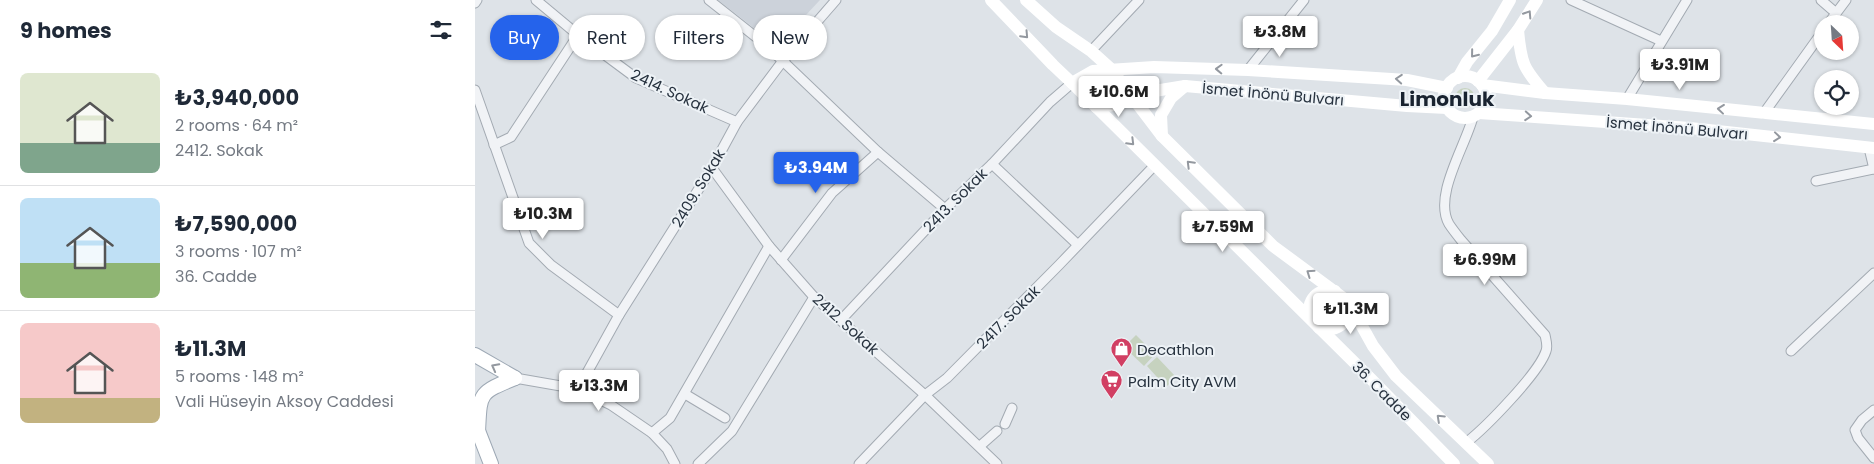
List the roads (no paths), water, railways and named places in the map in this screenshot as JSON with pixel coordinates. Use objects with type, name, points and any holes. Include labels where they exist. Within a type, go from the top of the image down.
[{"type":"main road","points":[[991,0],[1096,107],[1114,105],[1130,94]]},
{"type":"main road","points":[[1026,0],[1056,27],[1091,51],[1111,69],[1162,136],[1273,246],[1335,291],[1348,304],[1373,346],[1396,376],[1488,464]]},
{"type":"main road","points":[[1457,78],[1472,78],[1480,83],[1485,91],[1486,103],[1476,115],[1466,118],[1459,117],[1447,108],[1445,102],[1447,88],[1457,78],[1467,62],[1492,31],[1510,0]]},
{"type":"main road","points":[[1480,83],[1537,0]]},
{"type":"main road","points":[[1518,30],[1520,56],[1529,75],[1545,93]]},
{"type":"main road","name":"İsmet İnönü Bulvarı","points":[[1073,83],[1093,71],[1154,67],[1248,70],[1407,80],[1447,88]]},
{"type":"main road","name":"İsmet İnönü Bulvarı","points":[[1480,83],[1545,93],[1627,99],[1874,124]]},
{"type":"main road","points":[[1162,136],[1161,115],[1171,98],[1185,86]]},
{"type":"main road","name":"İsmet İnönü Bulvarı","points":[[1130,94],[1185,86],[1447,108]]},
{"type":"main road","name":"36. Cadde","points":[[1096,107],[1454,464]]},
{"type":"main road","name":"İsmet İnönü Bulvarı","points":[[1476,115],[1690,128],[1871,148]]},
{"type":"main road","points":[[1335,291],[1326,290],[1320,292],[1311,300],[1309,312],[1316,325],[1331,330],[1342,324],[1348,313],[1348,304]]},
{"type":"main road","points":[[475,355],[515,378]]},
{"type":"main road","points":[[491,464],[477,427],[480,402],[487,391],[515,378]]},
{"type":"street","points":[[475,4],[477,0]]},
{"type":"street","name":"2414. Sokak","points":[[536,0],[569,28]]},
{"type":"street","points":[[709,0],[766,45],[878,152],[945,209]]},
{"type":"street","name":"2409. Sokak","points":[[578,389],[619,315],[712,168],[737,122],[782,62],[836,0]]},
{"type":"street","points":[[1091,51],[1139,0]]},
{"type":"street","points":[[1571,0],[1661,41]]},
{"type":"street","points":[[1627,99],[1687,0]]},
{"type":"street","points":[[1821,0],[1836,12]]},
{"type":"street","points":[[1834,15],[1846,0]]},
{"type":"street","points":[[1248,70],[1301,1]]},
{"type":"street","points":[[1764,113],[1814,44]]},
{"type":"street","points":[[494,145],[511,137],[569,47]]},
{"type":"street","name":"2414. Sokak","points":[[612,60],[637,78],[737,122]]},
{"type":"street","name":"2413. Sokak","points":[[841,320],[945,209],[992,164],[1050,102],[1073,83]]},
{"type":"street","points":[[475,90],[529,243],[551,265],[619,315]]},
{"type":"street","points":[[1467,442],[1484,429],[1530,376],[1547,349],[1545,335],[1461,240],[1449,223],[1445,207],[1445,189],[1476,115]]},
{"type":"street","points":[[1816,181],[1874,169],[1871,148]]},
{"type":"street","points":[[781,260],[832,193],[878,152]]},
{"type":"street","points":[[992,164],[1078,245]]},
{"type":"street","name":"2417. Sokak","points":[[859,464],[925,395],[947,378],[1154,166]]},
{"type":"street","name":"2412. Sokak","points":[[712,168],[769,246],[814,297],[925,395],[997,464]]},
{"type":"street","points":[[652,433],[670,418],[769,246]]},
{"type":"street","points":[[1791,351],[1874,273]]},
{"type":"street","points":[[697,464],[732,431],[814,297]]},
{"type":"street","points":[[515,378],[578,389],[611,405],[652,433],[667,449],[675,464]]},
{"type":"street","points":[[685,394],[725,418]]},
{"type":"street","points":[[1005,424],[1012,408]]},
{"type":"street","points":[[1874,410],[1862,420],[1855,430],[1858,438],[1874,458]]},
{"type":"street","points":[[980,446],[997,431]]},
{"type":"place","name":"Decathlon","points":[[1121,368]]},
{"type":"place","name":"Palm City AVM","points":[[1112,400]]},
{"type":"district","name":"Limonluk","points":[[1447,99]]}]
